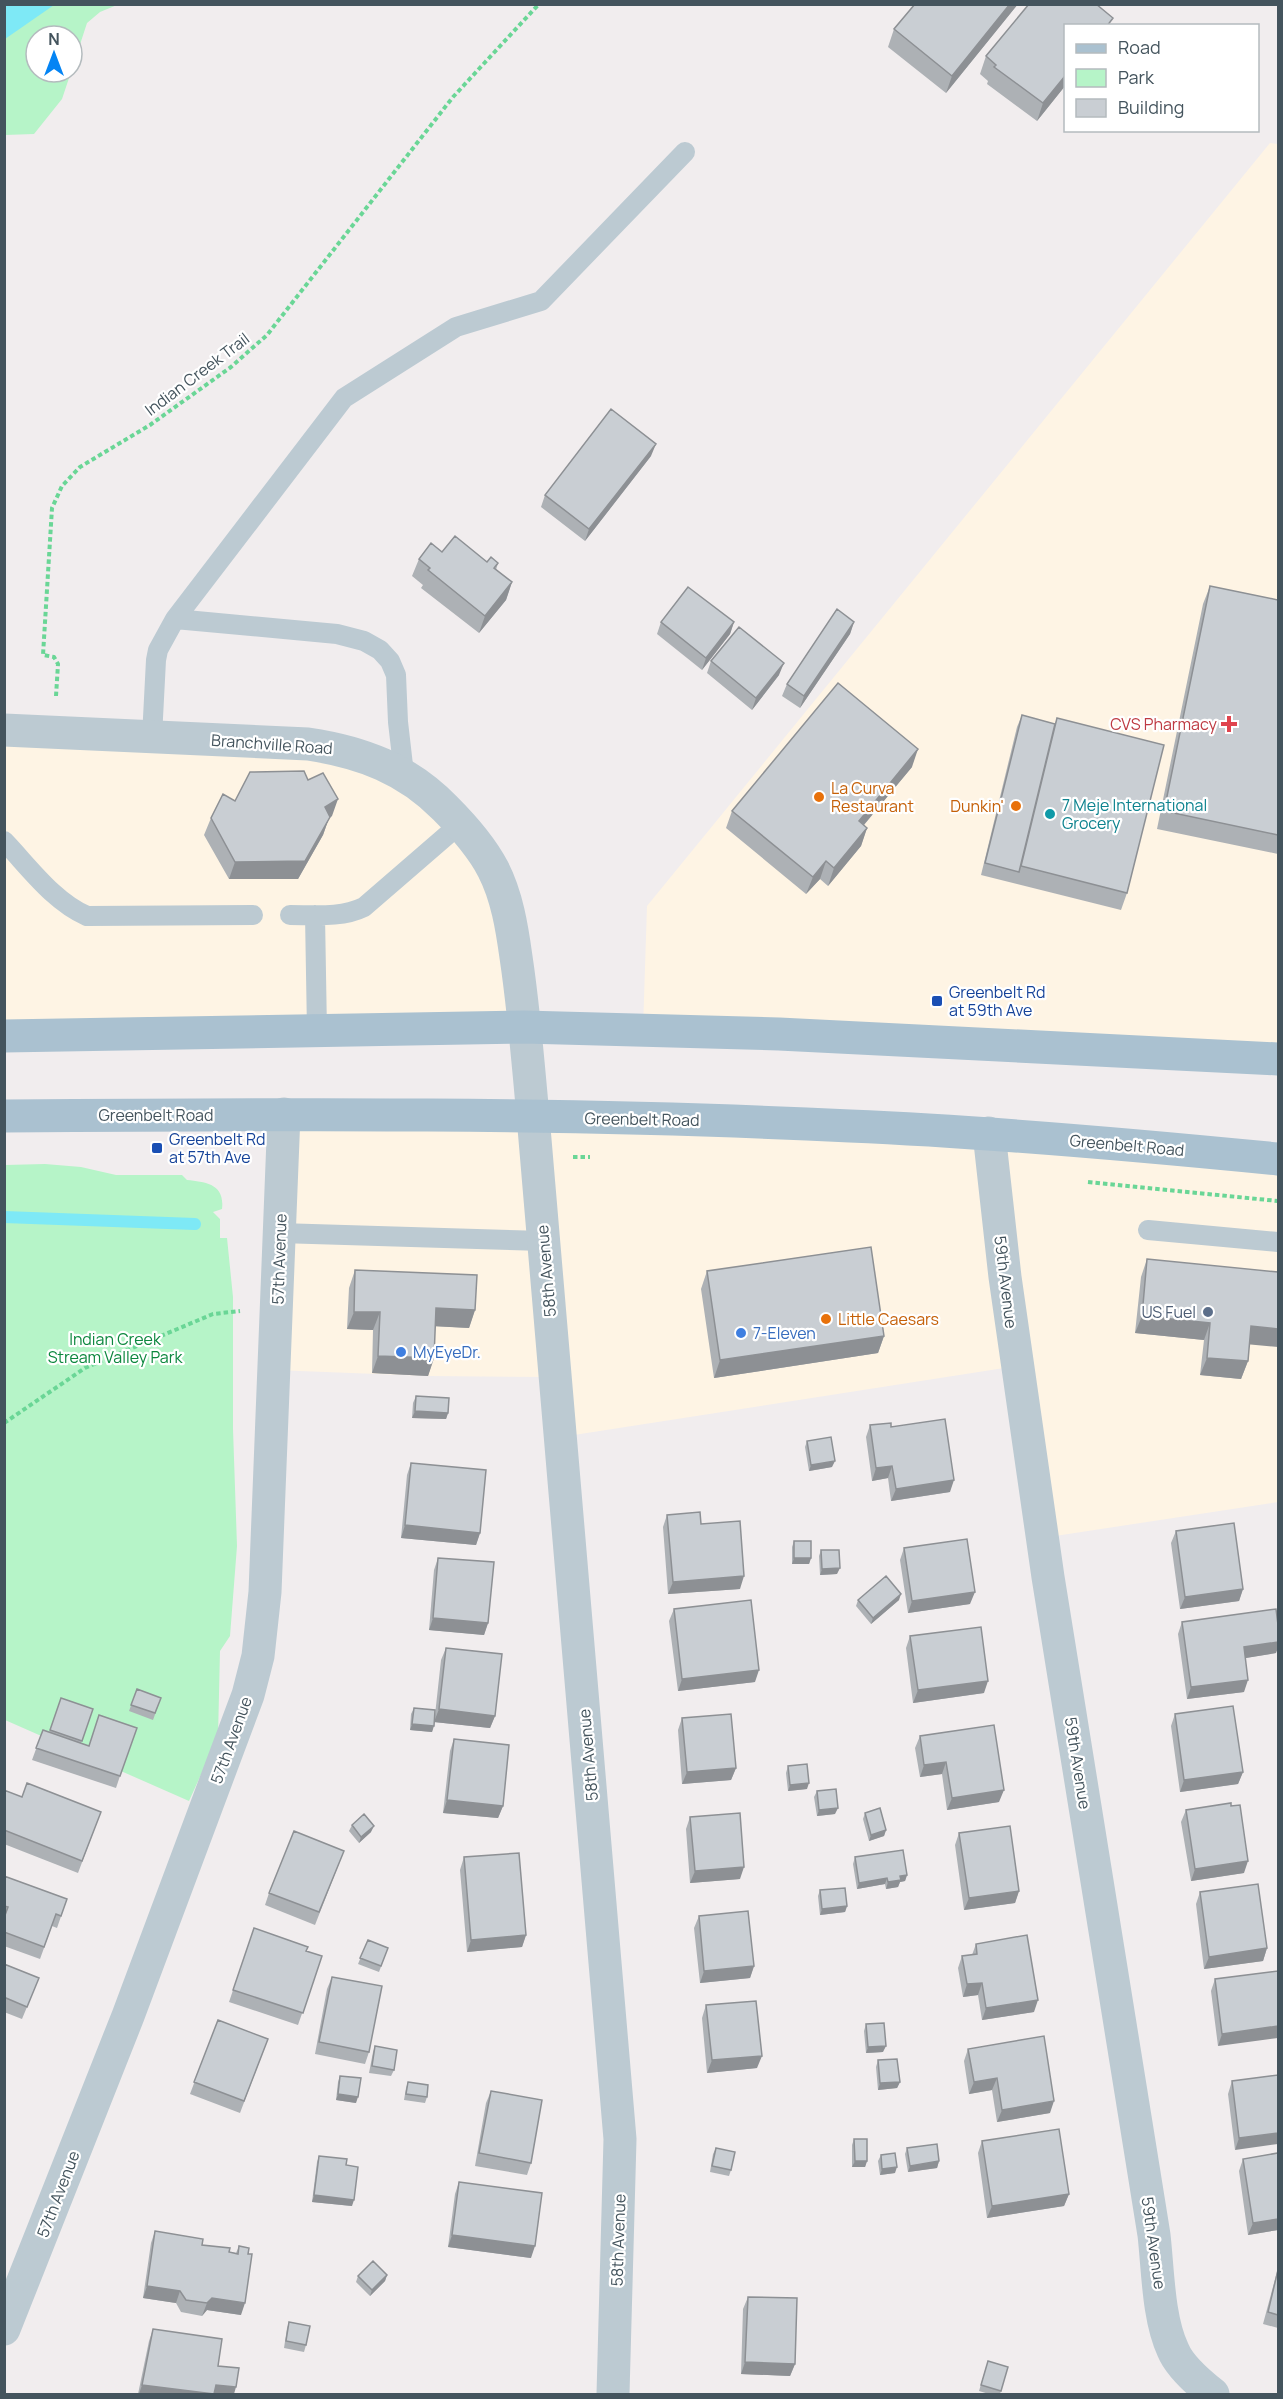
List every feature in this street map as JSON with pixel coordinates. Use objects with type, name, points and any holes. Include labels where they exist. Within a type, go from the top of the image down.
[{"type":"main road","points":[[4,1036],[524,1027],[791,1034],[1278,1059]]},
{"type":"main road","name":"Greenbelt Road","points":[[4,1116],[284,1114],[533,1116],[815,1124],[989,1133],[1278,1159]]},
{"type":"street","name":"Branchville Road","points":[[4,730],[308,744],[341,749],[369,758],[404,774],[430,793],[460,824],[479,845],[494,870],[502,892],[513,940],[533,1116]]},
{"type":"street","name":"57th Avenue","points":[[4,2329],[128,2016],[248,1695],[258,1656],[265,1592],[284,1114]]},
{"type":"street","name":"58th Avenue","points":[[533,1116],[620,2139],[614,2394]]},
{"type":"street","name":"59th Avenue","points":[[989,1133],[1005,1277],[1048,1577],[1152,2223],[1165,2326],[1173,2352],[1206,2388]]},
{"type":"lane","points":[[152,737],[154,676],[158,650],[175,619],[344,398],[456,327],[541,301],[685,152]]},
{"type":"lane","points":[[175,619],[337,634],[364,641],[380,650],[390,661],[396,675],[404,774]]},
{"type":"lane","points":[[290,915],[341,914],[354,912],[364,907],[460,824]]},
{"type":"lane","points":[[4,841],[54,893],[72,909],[87,916],[253,915]]},
{"type":"lane","points":[[315,915],[317,1031]]},
{"type":"lane","points":[[1148,1230],[1278,1242]]},
{"type":"lane","points":[[279,1233],[544,1241]]},
{"type":"path","name":"Indian Creek Trail","points":[[54,733],[58,664],[54,657],[43,655],[52,508],[62,486],[80,467],[150,425],[231,367],[267,335],[453,97],[539,4]]},
{"type":"path","points":[[1077,1181],[1278,1201]]},
{"type":"path","points":[[4,1423],[85,1368],[213,1314],[234,1310],[277,1312]]},
{"type":"shaded area","points":[[1270,143],[1278,144],[1278,1059],[643,1030],[647,906]]},
{"type":"shaded area","points":[[5,730],[341,749],[479,845],[524,1027],[5,1036]]},
{"type":"shaded area","points":[[284,1114],[1278,1159],[1278,1502],[1042,1538],[1017,1366],[561,1437],[555,1377],[428,1376],[274,1370]]},
{"type":"green space","points":[[4,5],[117,5],[100,12],[87,23],[84,32],[84,24],[24,24],[24,84],[67,84],[62,99],[34,134],[5,135]]},
{"type":"green space","name":"Indian Creek Stream Valley Park","points":[[45,1164],[81,1167],[116,1175],[182,1175],[187,1180],[213,1186],[220,1194],[222,1201],[222,1209],[213,1212],[220,1219],[220,1238],[227,1238],[233,1297],[233,1429],[237,1546],[230,1636],[220,1651],[218,1737],[189,1801],[5,1720],[5,1165]]},
{"type":"water","points":[[5,4],[54,4],[24,24],[5,39]]},
{"type":"building","points":[[915,4],[1010,4],[952,76],[894,29]]},
{"type":"building","points":[[1029,4],[1096,4],[1113,18],[1108,24],[1064,24],[1064,77],[1043,103],[994,67],[996,65],[986,56]]},
{"type":"building","points":[[611,409],[656,444],[589,529],[545,495]]},
{"type":"building","points":[[455,536],[487,562],[491,557],[498,563],[494,568],[512,582],[485,616],[428,570],[430,568],[419,559],[431,543],[442,552]]},
{"type":"building","name":"CVS Pharmacy","points":[[1210,586],[1278,600],[1278,835],[1164,811]]},
{"type":"building","points":[[688,587],[734,622],[706,658],[661,622]]},
{"type":"building","points":[[837,609],[854,622],[804,696],[787,684]]},
{"type":"building","points":[[739,627],[784,663],[756,698],[711,661]]},
{"type":"building","name":"La Curva Restaurant","points":[[838,683],[918,749],[859,821],[867,828],[834,868],[826,861],[813,877],[732,811]]},
{"type":"building","name":"Dunkin'","points":[[1022,715],[1055,724],[1019,872],[985,863]]},
{"type":"building","points":[[1057,718],[1164,745],[1127,893],[1021,866]]},
{"type":"building","points":[[304,771],[308,780],[323,773],[338,799],[325,807],[330,817],[305,861],[235,862],[211,818],[223,794],[235,801],[250,772]]},
{"type":"building","points":[[871,1247],[884,1336],[720,1360],[707,1271]]},
{"type":"building","name":"US Fuel","points":[[1147,1259],[1278,1272],[1278,1329],[1251,1326],[1248,1361],[1207,1358],[1210,1323],[1142,1316]]},
{"type":"building","name":"MyEyeDr.","points":[[355,1270],[477,1275],[475,1310],[436,1308],[434,1358],[378,1356],[380,1312],[354,1312]]},
{"type":"building","points":[[416,1396],[449,1398],[448,1413],[415,1411]]},
{"type":"building","points":[[945,1419],[954,1480],[896,1489],[892,1466],[876,1468],[870,1425],[891,1423],[891,1427]]},
{"type":"building","points":[[831,1437],[835,1461],[811,1465],[807,1441]]},
{"type":"building","points":[[411,1463],[486,1470],[480,1533],[405,1525]]},
{"type":"building","points":[[700,1512],[701,1524],[740,1521],[744,1576],[673,1582],[667,1515]]},
{"type":"building","points":[[1234,1523],[1243,1589],[1185,1597],[1176,1531]]},
{"type":"building","points":[[967,1539],[975,1592],[912,1601],[904,1548]]},
{"type":"building","points":[[794,1541],[811,1541],[811,1558],[794,1558]]},
{"type":"building","points":[[821,1550],[839,1550],[840,1568],[822,1569]]},
{"type":"building","points":[[438,1558],[494,1562],[488,1623],[433,1618]]},
{"type":"building","points":[[886,1576],[901,1594],[873,1618],[858,1600]]},
{"type":"building","points":[[751,1600],[759,1670],[682,1679],[674,1609]]},
{"type":"building","points":[[1276,1609],[1278,1642],[1244,1647],[1248,1680],[1191,1687],[1182,1622]]},
{"type":"building","points":[[981,1627],[988,1681],[918,1690],[910,1636]]},
{"type":"building","points":[[446,1648],[502,1654],[495,1716],[439,1709]]},
{"type":"building","points":[[137,1689],[161,1698],[155,1713],[131,1705]]},
{"type":"building","points":[[61,1698],[93,1709],[82,1741],[50,1730]]},
{"type":"building","points":[[1233,1706],[1243,1772],[1184,1780],[1175,1714]]},
{"type":"building","points":[[414,1708],[435,1710],[434,1726],[412,1724]]},
{"type":"building","points":[[731,1714],[736,1768],[687,1772],[682,1718]]},
{"type":"building","points":[[99,1715],[137,1728],[120,1776],[36,1748],[43,1730],[89,1746]]},
{"type":"building","points":[[994,1725],[1004,1790],[952,1798],[946,1762],[924,1765],[920,1736]]},
{"type":"building","points":[[454,1739],[509,1745],[503,1806],[447,1800]]},
{"type":"building","points":[[807,1764],[809,1783],[790,1785],[788,1766]]},
{"type":"building","points":[[27,1783],[101,1812],[82,1861],[4,1830],[4,1790],[22,1797]]},
{"type":"building","points":[[836,1789],[838,1808],[819,1810],[817,1791]]},
{"type":"building","points":[[1231,1803],[1231,1806],[1240,1805],[1248,1861],[1195,1869],[1186,1810]]},
{"type":"building","points":[[880,1808],[886,1830],[871,1835],[865,1813]]},
{"type":"building","points":[[740,1813],[744,1867],[695,1871],[690,1817]]},
{"type":"building","points":[[364,1814],[374,1826],[361,1837],[352,1825]]},
{"type":"building","points":[[1010,1826],[1019,1891],[969,1898],[959,1833]]},
{"type":"building","points":[[294,1831],[344,1851],[319,1912],[269,1893]]},
{"type":"building","points":[[903,1850],[907,1875],[900,1876],[901,1880],[888,1882],[887,1878],[859,1883],[855,1857]]},
{"type":"building","points":[[519,1853],[526,1935],[471,1940],[464,1857]]},
{"type":"building","points":[[4,1876],[67,1899],[61,1916],[56,1914],[44,1947],[4,1932],[4,1918],[8,1907],[4,1906]]},
{"type":"building","points":[[1258,1884],[1267,1948],[1209,1957],[1200,1892]]},
{"type":"building","points":[[845,1888],[847,1906],[822,1909],[820,1890]]},
{"type":"building","points":[[748,1911],[754,1966],[704,1971],[699,1916]]},
{"type":"building","points":[[254,1928],[308,1947],[306,1951],[322,1956],[303,2013],[233,1990]]},
{"type":"building","points":[[1027,1935],[1038,2000],[986,2008],[982,1983],[967,1984],[962,1956],[977,1954],[976,1944]]},
{"type":"building","points":[[368,1940],[388,1948],[381,1966],[360,1958]]},
{"type":"building","points":[[4,1964],[39,1978],[27,2007],[6,1998],[4,2001]]},
{"type":"building","points":[[1278,1971],[1278,2026],[1222,2034],[1215,1979]]},
{"type":"building","points":[[332,1977],[382,1986],[369,2052],[319,2042]]},
{"type":"building","points":[[756,2001],[762,2056],[712,2060],[706,2005]]},
{"type":"building","points":[[218,2020],[268,2039],[244,2101],[194,2082]]},
{"type":"building","points":[[884,2023],[886,2046],[868,2047],[866,2024]]},
{"type":"building","points":[[1044,2036],[1054,2101],[1002,2110],[997,2078],[974,2082],[968,2049]]},
{"type":"building","points":[[375,2046],[397,2050],[394,2070],[372,2066]]},
{"type":"building","points":[[897,2059],[900,2082],[880,2083],[878,2060]]},
{"type":"building","points":[[1278,2075],[1278,2133],[1239,2138],[1232,2081]]},
{"type":"building","points":[[340,2076],[361,2078],[358,2097],[338,2094]]},
{"type":"building","points":[[408,2082],[428,2085],[427,2097],[406,2094]]},
{"type":"building","points":[[491,2091],[542,2100],[531,2163],[479,2153]]},
{"type":"building","points":[[1059,2129],[1069,2194],[992,2206],[982,2141]]},
{"type":"building","points":[[854,2139],[867,2139],[867,2161],[855,2161]]},
{"type":"building","points":[[937,2144],[939,2161],[910,2166],[907,2148]]},
{"type":"building","points":[[716,2148],[735,2152],[731,2170],[712,2166]]},
{"type":"building","points":[[895,2153],[897,2167],[882,2169],[881,2155]]},
{"type":"building","points":[[1278,2153],[1278,2219],[1253,2223],[1243,2159]]},
{"type":"building","points":[[319,2156],[347,2159],[346,2165],[358,2167],[354,2200],[314,2195]]},
{"type":"building","points":[[459,2182],[542,2193],[535,2246],[452,2235]]},
{"type":"building","points":[[155,2231],[203,2239],[202,2245],[230,2248],[229,2252],[238,2254],[239,2246],[249,2248],[248,2254],[252,2254],[245,2303],[212,2298],[207,2303],[186,2300],[180,2291],[147,2286]]},
{"type":"building","points":[[373,2261],[387,2275],[372,2290],[358,2276]]},
{"type":"building","points":[[1278,2270],[1278,2315],[1268,2312]]},
{"type":"building","points":[[748,2297],[797,2298],[795,2364],[745,2362]]},
{"type":"building","points":[[289,2322],[310,2326],[306,2345],[286,2341]]},
{"type":"building","points":[[153,2329],[222,2339],[218,2366],[239,2368],[236,2387],[216,2385],[214,2394],[142,2385]]},
{"type":"building","points":[[988,2361],[1008,2367],[1001,2391],[981,2385]]},
{"type":"waterway","points":[[4,1217],[195,1224]]},
{"type":"place","name":"CVS Pharmacy","points":[[1229,724]]},
{"type":"place","name":"La Curva Restaurant","points":[[819,797]]},
{"type":"place","name":"Dunkin'","points":[[1016,806]]},
{"type":"place","name":"7 Meje International Grocery","points":[[1050,814]]},
{"type":"place","name":"Greenbelt Rd at 59th Ave","points":[[937,1001]]},
{"type":"place","name":"Greenbelt Rd at 57th Ave","points":[[157,1148]]},
{"type":"place","name":"US Fuel","points":[[1208,1312]]},
{"type":"place","name":"Little Caesars","points":[[826,1319]]},
{"type":"place","name":"7-Eleven","points":[[741,1333]]},
{"type":"place","name":"MyEyeDr.","points":[[401,1352]]}]
